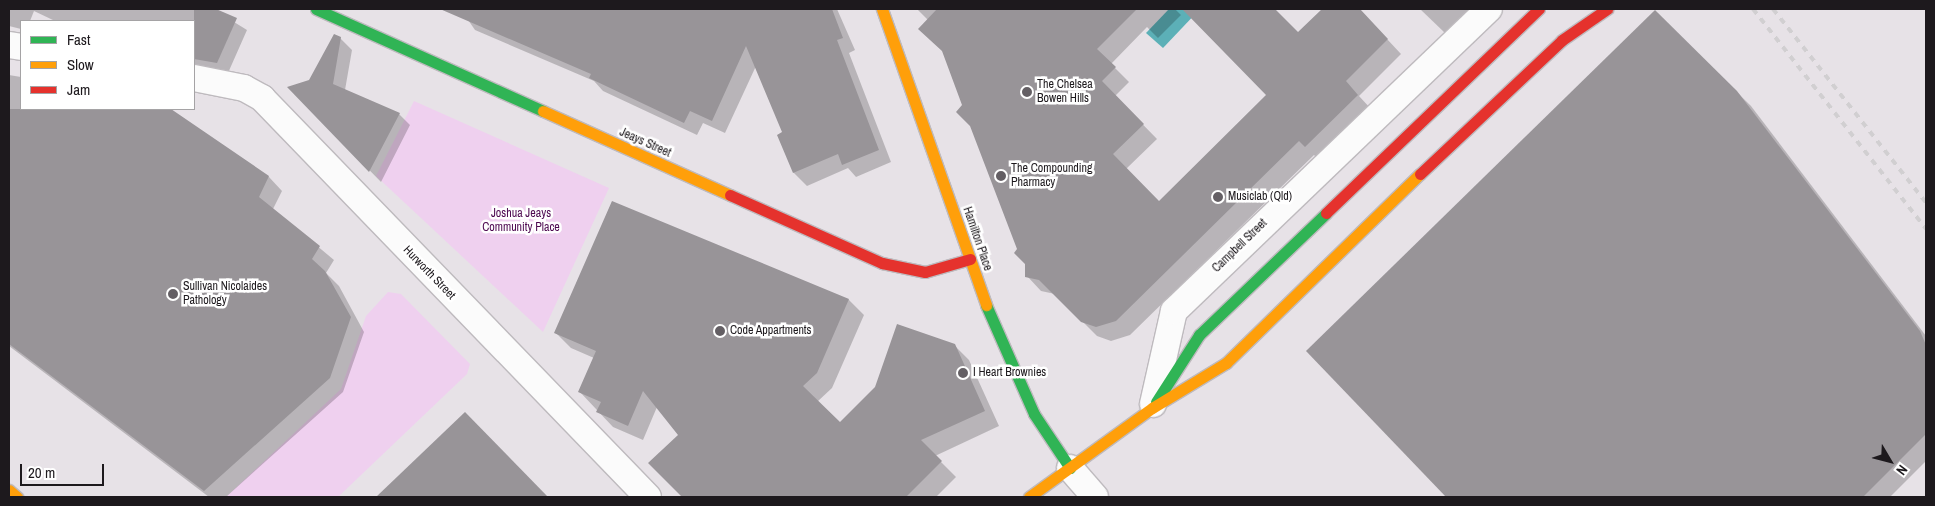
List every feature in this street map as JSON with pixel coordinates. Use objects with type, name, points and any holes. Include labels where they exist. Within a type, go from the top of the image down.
[{"type":"main road","name":"Jeays Street","points":[[316,9],[882,263],[924,272],[970,259]]},
{"type":"main road","name":"Hamilton Place","points":[[882,9],[1011,369],[1070,468]]},
{"type":"main road","points":[[1152,408],[1199,335],[1539,9]]},
{"type":"main road","points":[[1029,497],[1152,408],[1226,363],[1504,90],[1562,40],[1607,9]]},
{"type":"main road","points":[[9,490],[17,497]]},
{"type":"street","name":"Campbell Street","points":[[1152,408],[1174,311],[1489,9]]},
{"type":"street","name":"Hurworth Street","points":[[195,78],[244,88],[262,98],[648,497]]},
{"type":"street","points":[[1070,468],[1095,497]]},
{"type":"green space","name":"Joshua Jeays Community Place","points":[[414,101],[609,188],[543,332],[376,176]]},
{"type":"green space","points":[[388,292],[401,294],[470,364],[467,374],[338,497],[226,497],[341,389],[366,316]]},
{"type":"water","points":[[1169,9],[1200,9],[1163,48],[1146,33]]},
{"type":"building","points":[[194,9],[216,9],[237,18],[217,63],[195,59]]},
{"type":"building","points":[[440,9],[832,9],[843,38],[837,40],[879,150],[842,165],[838,154],[793,173],[777,135],[782,132],[746,46],[712,121],[690,111],[684,123],[589,78],[591,74]]},
{"type":"building","points":[[937,9],[1137,9],[1097,49],[1116,67],[1102,81],[1144,124],[1113,154],[1159,201],[1266,95],[1182,9],[1275,9],[1298,32],[1322,9],[1360,9],[1388,39],[1346,81],[1358,95],[1305,147],[1299,141],[1116,321],[1096,327],[1081,322],[1039,280],[1025,277],[1025,264],[1014,253],[1017,249],[970,126],[956,112],[962,105],[942,51],[918,29]]},
{"type":"building","points":[[1655,10],[1737,91],[1920,331],[1926,345],[1926,434],[1863,497],[1446,497],[1306,351]]},
{"type":"building","points":[[334,34],[341,37],[333,84],[400,113],[369,172],[287,87],[309,80]]},
{"type":"building","name":"Sullivan Nicolaides Pathology","points":[[9,109],[172,110],[269,176],[259,197],[320,246],[312,259],[325,271],[351,317],[330,378],[204,491],[9,344]]},
{"type":"building","points":[[612,201],[849,299],[817,373],[803,386],[840,422],[875,387],[897,324],[955,344],[985,411],[921,440],[942,461],[906,497],[682,497],[648,463],[678,435],[643,391],[628,426],[596,412],[601,402],[578,392],[596,351],[554,333]]},
{"type":"building","points":[[465,412],[548,497],[376,497]]},
{"type":"railway","points":[[1753,9],[1926,229]]},
{"type":"railway","points":[[1773,9],[1926,203]]},
{"type":"traffic: fast","points":[[316,9],[543,111]]},
{"type":"traffic: fast","points":[[1156,402],[1199,335],[1326,213]]},
{"type":"traffic: fast","points":[[986,305],[1034,414],[1070,468]]},
{"type":"traffic: slow","points":[[882,9],[986,305]]},
{"type":"traffic: slow","points":[[543,111],[730,195]]},
{"type":"traffic: slow","points":[[1152,408],[1226,363],[1420,174]]},
{"type":"traffic: slow","points":[[1029,497],[1152,408]]},
{"type":"traffic: slow","points":[[9,490],[17,497]]},
{"type":"traffic: jam","points":[[1326,213],[1539,9]]},
{"type":"traffic: jam","points":[[1420,174],[1562,40],[1607,9]]},
{"type":"traffic: jam","points":[[730,195],[882,263],[925,272],[970,259]]},
{"type":"place","name":"The Chelsea Bowen Hills","points":[[1027,92]]},
{"type":"place","name":"The Compounding Pharmacy","points":[[1001,176]]},
{"type":"place","name":"Musiclab (Qld)","points":[[1218,197]]},
{"type":"place","name":"Sullivan Nicolaides Pathology","points":[[173,294]]},
{"type":"place","name":"Code Appartments","points":[[720,331]]},
{"type":"place","name":"I Heart Brownies","points":[[963,373]]}]
